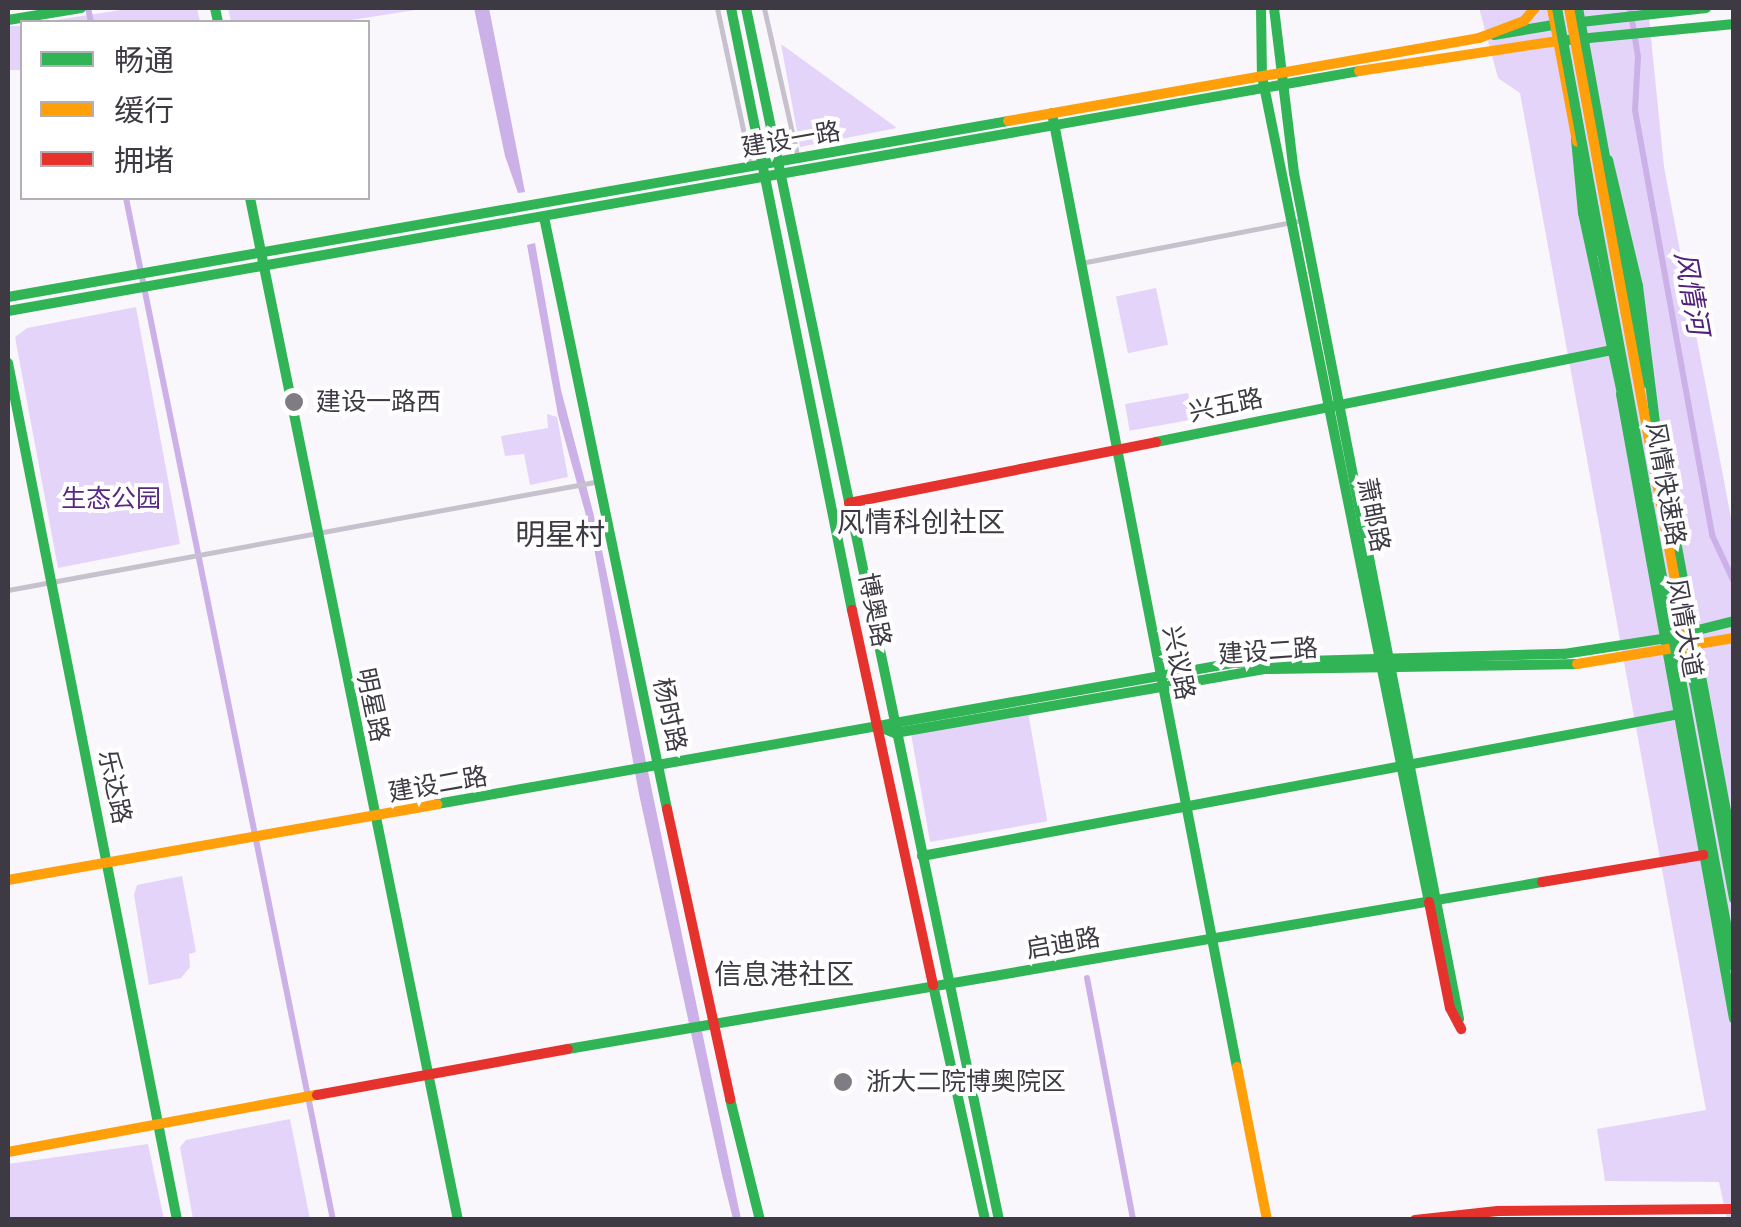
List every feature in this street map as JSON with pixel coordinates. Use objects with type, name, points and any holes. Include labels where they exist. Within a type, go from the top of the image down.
[{"type":"main road","points":[[8,20],[78,8]]},
{"type":"main road","points":[[1261,8],[1263,82],[1298,221],[1461,1028]]},
{"type":"main road","points":[[1479,38],[1524,21],[1536,8]]},
{"type":"main road","name":"风情大道","points":[[1554,8],[1734,1019]]},
{"type":"main road","name":"风情快速路","points":[[1554,8],[1734,967]]},
{"type":"main road","name":"风情快速路","points":[[1569,8],[1734,899]]},
{"type":"main road","name":"风情大道","points":[[1578,8],[1608,160],[1610,201],[1734,853]]},
{"type":"main road","name":"建设一路","points":[[1278,80],[1555,24],[1706,8]]},
{"type":"main road","points":[[1275,9],[1278,80],[1298,221]]},
{"type":"main road","name":"博奥路","points":[[746,10],[893,728],[999,1220]]},
{"type":"main road","name":"博奥路","points":[[731,12],[876,726],[937,987],[985,1220]]},
{"type":"main road","name":"建设一路","points":[[8,310],[154,278],[783,176],[1053,120],[1263,82],[1610,34],[1734,24]]},
{"type":"main road","name":"建设一路","points":[[260,260],[751,167],[1053,120]]},
{"type":"main road","name":"兴议路","points":[[1053,120],[1161,679],[1216,939],[1267,1220]]},
{"type":"main road","points":[[1576,138],[1583,213],[1610,356],[1636,438]]},
{"type":"main road","points":[[1608,160],[1638,286],[1661,430],[1665,524]]},
{"type":"main road","name":"明星路","points":[[250,200],[458,1220]]},
{"type":"main road","name":"杨时路","points":[[544,217],[708,1024],[760,1220]]},
{"type":"main road","name":"建设一路","points":[[8,297],[132,282]]},
{"type":"main road","name":"兴五路","points":[[848,503],[1613,350]]},
{"type":"main road","name":"乐达路","points":[[8,363],[110,862],[177,1220]]},
{"type":"main road","name":"建设二路","points":[[893,728],[1161,679],[1266,669],[1564,654],[1666,638],[1733,621]]},
{"type":"main road","name":"建设二路","points":[[1388,662],[1547,667],[1668,654],[1734,638]]},
{"type":"main road","points":[[922,856],[1679,714]]},
{"type":"main road","points":[[876,726],[893,728]]},
{"type":"main road","name":"建设二路","points":[[8,880],[634,772],[876,726]]},
{"type":"main road","name":"启迪路","points":[[8,1152],[157,1128],[708,1024],[1704,855]]},
{"type":"main road","points":[[1415,1220],[1734,1209]]},
{"type":"street","points":[[718,8],[751,167]]},
{"type":"street","points":[[764,8],[798,159]]},
{"type":"street","points":[[1082,263],[1298,221]]},
{"type":"street","points":[[8,590],[316,530],[596,482]]},
{"type":"green space","points":[[134,8],[197,8],[200,20],[55,20]]},
{"type":"green space","points":[[228,8],[428,8],[352,20],[231,20]]},
{"type":"green space","points":[[1479,8],[1648,8],[1664,167],[1733,528],[1733,1219],[1727,1219],[1719,1182],[1605,1181],[1597,1129],[1706,1110],[1520,93],[1498,78]]},
{"type":"green space","points":[[8,26],[20,26],[20,70],[8,70]]},
{"type":"green space","points":[[781,44],[897,128],[800,147]]},
{"type":"green space","points":[[1156,288],[1168,345],[1128,353],[1116,297]]},
{"type":"green space","name":"生态公园","points":[[136,307],[180,544],[58,568],[15,337],[27,328]]},
{"type":"green space","points":[[1188,393],[1193,420],[1130,431],[1125,404]]},
{"type":"green space","points":[[547,414],[557,417],[568,477],[530,485],[524,454],[505,456],[501,436],[548,428]]},
{"type":"green space","points":[[1027,706],[1047,821],[930,842],[910,727]]},
{"type":"green space","points":[[182,876],[196,952],[189,954],[190,967],[181,978],[149,985],[134,895],[137,885]]},
{"type":"green space","points":[[290,1119],[310,1219],[193,1219],[180,1147],[186,1140]]},
{"type":"green space","points":[[148,1144],[164,1219],[8,1219],[8,1164]]},
{"type":"shaded area","points":[[474,8],[489,8],[525,192],[518,193],[505,156]]},
{"type":"shaded area","points":[[535,243],[561,390],[598,531],[741,1219],[733,1219],[722,1175],[639,794],[592,537],[558,415],[527,245]]},
{"type":"waterway","points":[[88,8],[91,20]]},
{"type":"waterway","name":"风情河","points":[[1630,8],[1638,57],[1635,110],[1712,535],[1734,582]]},
{"type":"waterway","points":[[126,200],[333,1220]]},
{"type":"waterway","points":[[1087,978],[1133,1220]]},
{"type":"traffic: fast","points":[[8,20],[81,8]]},
{"type":"traffic: fast","points":[[215,8],[218,20]]},
{"type":"traffic: fast","points":[[731,8],[852,610]]},
{"type":"traffic: fast","points":[[746,8],[999,1220]]},
{"type":"traffic: fast","points":[[1261,8],[1262,76],[1429,902]]},
{"type":"traffic: fast","points":[[1274,8],[1294,173],[1459,1019]]},
{"type":"traffic: fast","points":[[1557,8],[1734,967]]},
{"type":"traffic: fast","points":[[1578,8],[1646,383]]},
{"type":"traffic: fast","points":[[1581,22],[1706,8]]},
{"type":"traffic: fast","points":[[1494,35],[1559,24]]},
{"type":"traffic: fast","points":[[1558,41],[1734,24]]},
{"type":"traffic: fast","points":[[8,311],[1359,71]]},
{"type":"traffic: fast","points":[[1052,113],[1237,1067]]},
{"type":"traffic: fast","points":[[8,297],[1008,121]]},
{"type":"traffic: fast","points":[[1576,139],[1583,213]]},
{"type":"traffic: fast","points":[[1608,160],[1638,286]]},
{"type":"traffic: fast","points":[[1584,182],[1596,251]]},
{"type":"traffic: fast","points":[[250,200],[458,1220]]},
{"type":"traffic: fast","points":[[1583,213],[1623,398]]},
{"type":"traffic: fast","points":[[544,217],[667,809]]},
{"type":"traffic: fast","points":[[1638,286],[1663,488]]},
{"type":"traffic: fast","points":[[1156,442],[1613,350]]},
{"type":"traffic: fast","points":[[8,363],[177,1220]]},
{"type":"traffic: fast","points":[[1621,394],[1734,1019]]},
{"type":"traffic: fast","points":[[1665,482],[1734,853]]},
{"type":"traffic: fast","points":[[1690,632],[1734,621]]},
{"type":"traffic: fast","points":[[437,804],[1233,663],[1564,654],[1667,638]]},
{"type":"traffic: fast","points":[[1688,650],[1734,899]]},
{"type":"traffic: fast","points":[[880,727],[895,733],[1265,669],[1577,664]]},
{"type":"traffic: fast","points":[[922,856],[1679,714]]},
{"type":"traffic: fast","points":[[568,1049],[1542,882]]},
{"type":"traffic: fast","points":[[933,985],[985,1220]]},
{"type":"traffic: fast","points":[[730,1099],[760,1220]]},
{"type":"traffic: slow","points":[[1479,38],[1524,21],[1535,8]]},
{"type":"traffic: slow","points":[[1552,8],[1577,142]]},
{"type":"traffic: slow","points":[[1569,8],[1688,650]]},
{"type":"traffic: slow","points":[[1008,121],[1480,38]]},
{"type":"traffic: slow","points":[[1359,71],[1558,41]]},
{"type":"traffic: slow","points":[[1577,664],[1734,638]]},
{"type":"traffic: slow","points":[[8,880],[437,804]]},
{"type":"traffic: slow","points":[[1237,1067],[1267,1220]]},
{"type":"traffic: slow","points":[[8,1152],[317,1095]]},
{"type":"traffic: jam","points":[[849,503],[1156,442]]},
{"type":"traffic: jam","points":[[852,610],[933,985]]},
{"type":"traffic: jam","points":[[667,809],[730,1099]]},
{"type":"traffic: jam","points":[[1542,882],[1704,855]]},
{"type":"traffic: jam","points":[[1429,902],[1450,1008],[1461,1029]]},
{"type":"traffic: jam","points":[[317,1095],[568,1049]]},
{"type":"traffic: jam","points":[[1415,1220],[1498,1211],[1734,1209]]},
{"type":"place","name":"建设一路西","points":[[294,402]]},
{"type":"place","name":"浙大二院博奥院区","points":[[843,1082]]},
{"type":"district","name":"风情科创社区","points":[[921,523]]},
{"type":"district","name":"明星村","points":[[560,536]]},
{"type":"district","name":"信息港社区","points":[[784,975]]}]
